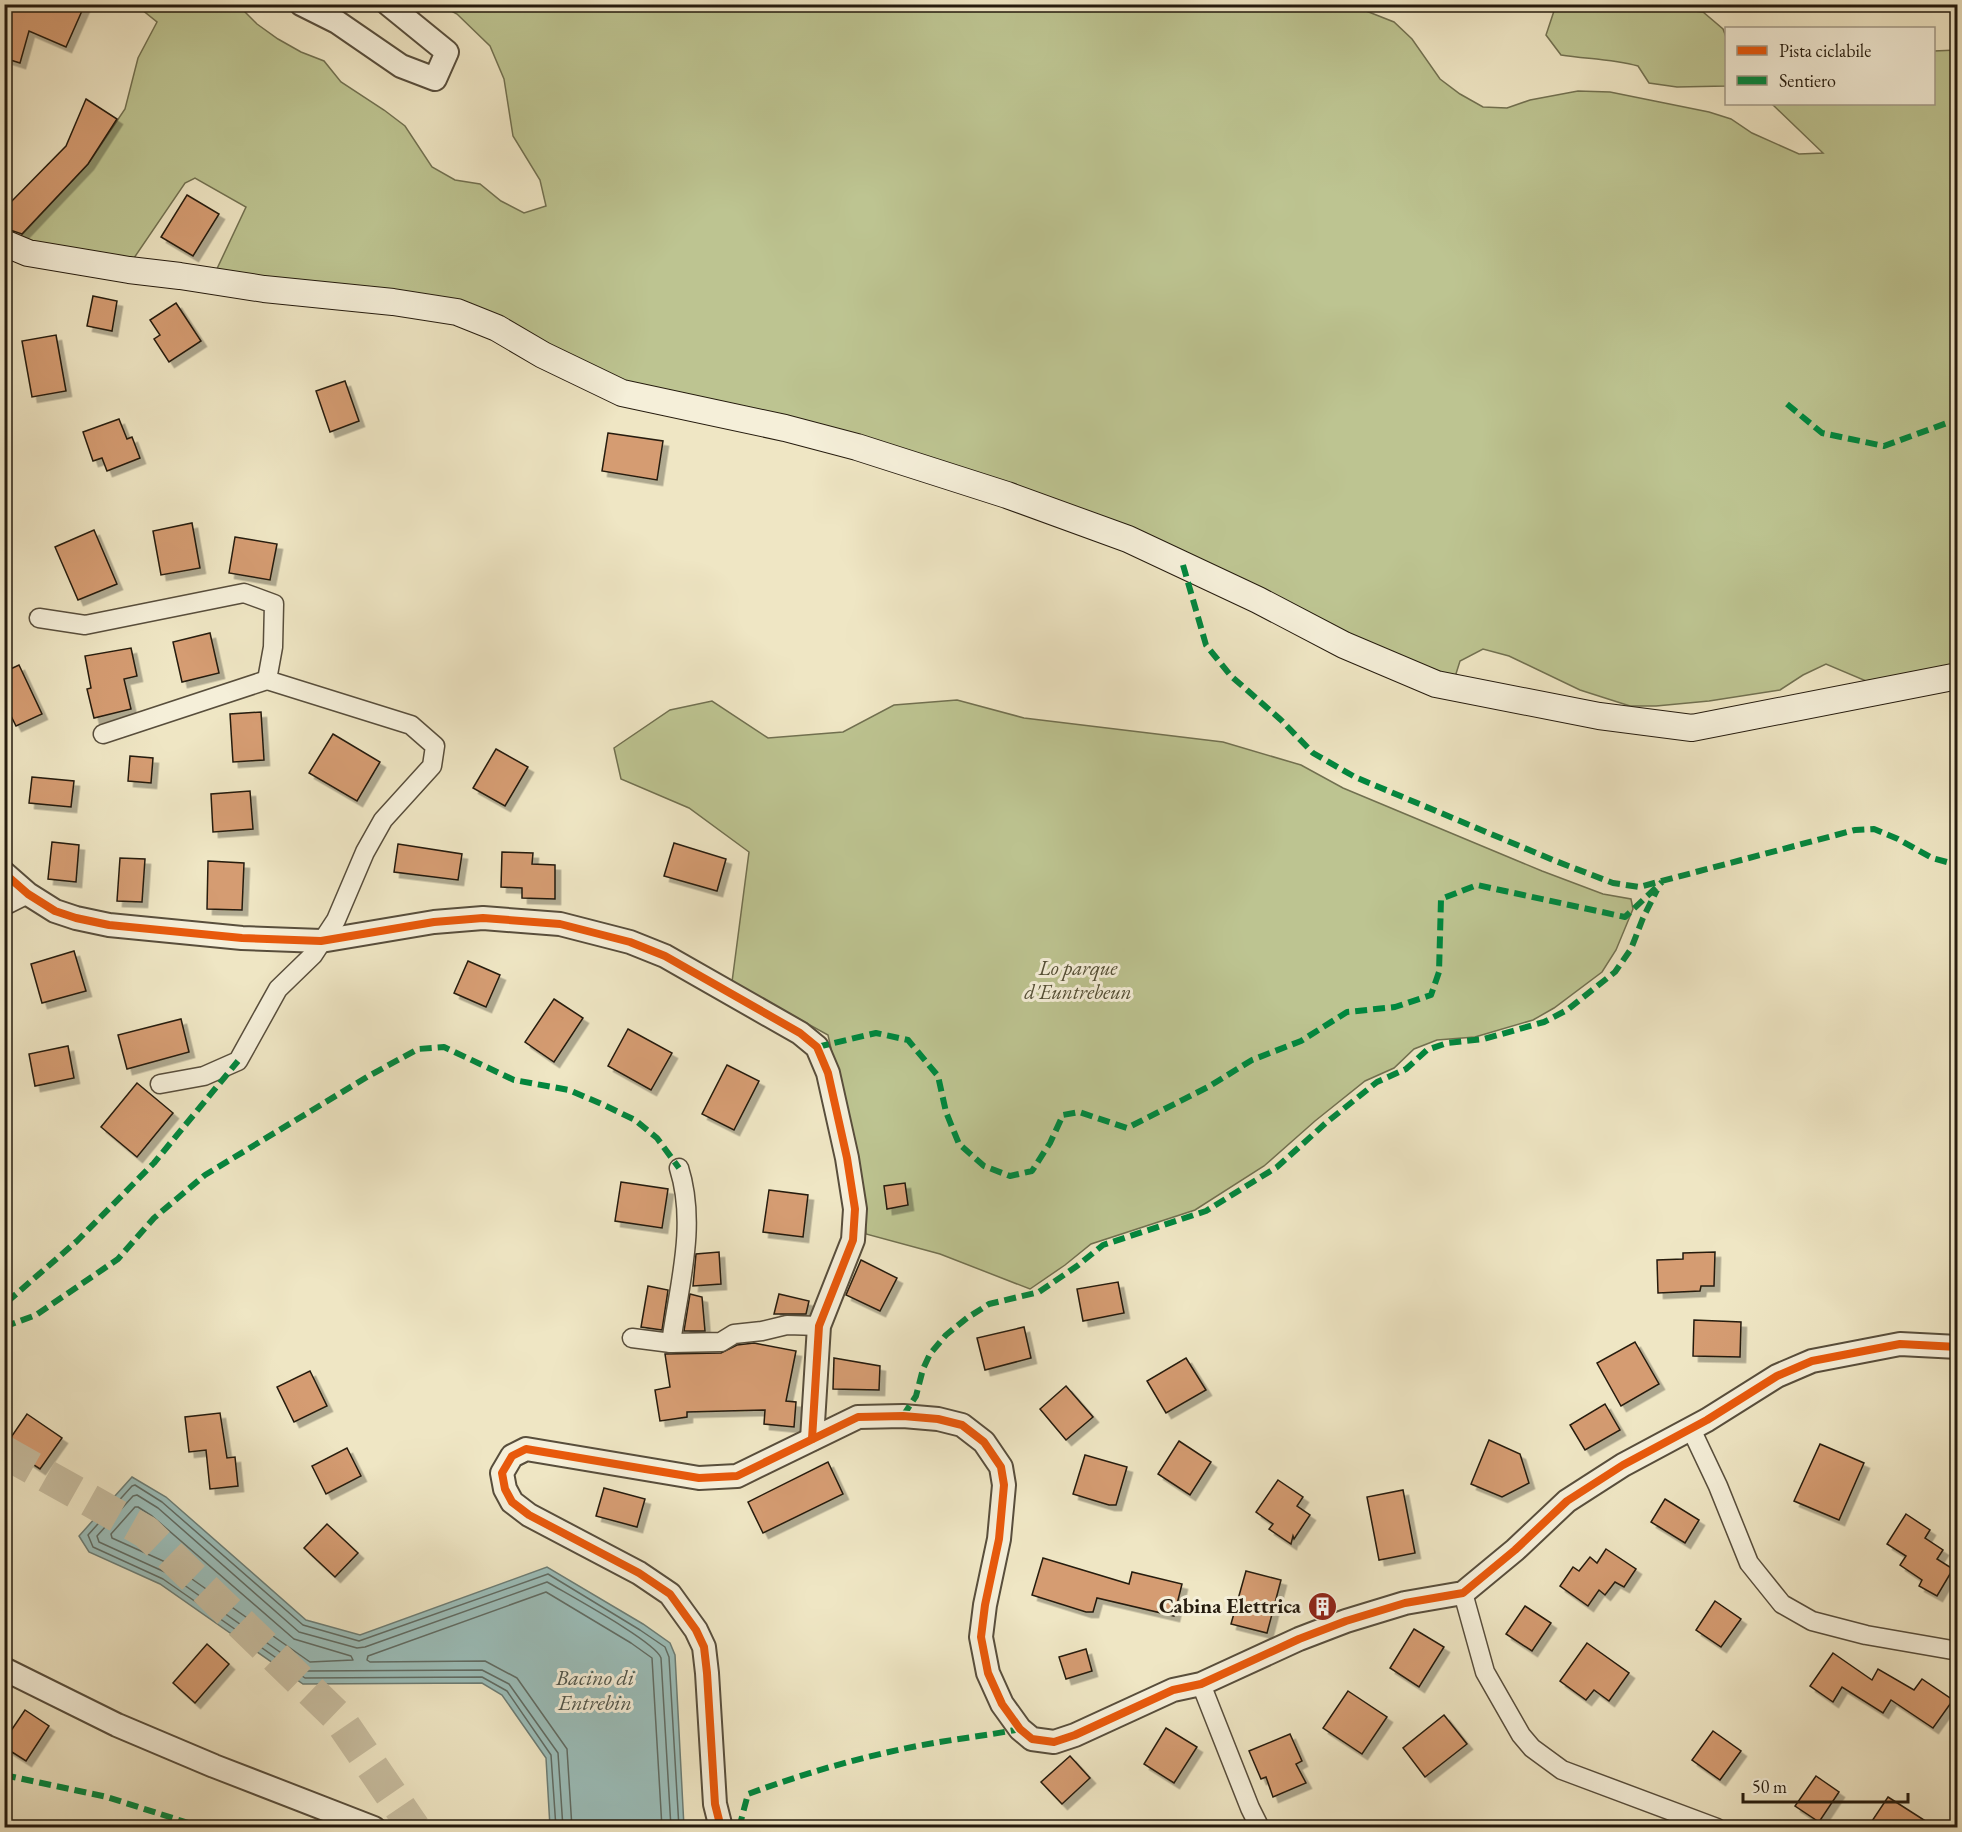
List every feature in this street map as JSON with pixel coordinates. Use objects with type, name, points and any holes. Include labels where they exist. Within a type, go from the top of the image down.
[{"type":"main road","points":[[4,243],[28,253],[129,270],[457,312],[496,328],[543,355],[622,393],[784,428],[857,447],[1007,495],[1128,539],[1258,600],[1344,645],[1436,684],[1599,716],[1692,728],[1958,676]]},
{"type":"street","points":[[301,4],[337,22],[400,66],[435,79],[447,52],[388,4]]},
{"type":"street","points":[[39,618],[85,626],[244,593],[274,604],[273,647],[267,680]]},
{"type":"street","points":[[103,734],[267,680],[411,725],[435,746],[432,766],[383,820],[365,852],[336,920],[313,955],[278,989],[238,1061],[204,1076],[160,1084]]},
{"type":"street","points":[[4,873],[28,894],[55,911],[109,926],[242,938],[321,941],[435,922],[483,918],[560,924],[630,942],[665,956],[800,1033],[817,1047],[828,1073],[847,1158],[855,1209],[853,1240],[819,1326],[812,1439]]},
{"type":"street","points":[[4,906],[28,894]]},
{"type":"street","points":[[671,1343],[686,1244],[687,1204],[679,1168]]},
{"type":"street","points":[[632,1338],[671,1343],[721,1342],[734,1334],[787,1325],[819,1326]]},
{"type":"street","points":[[721,1827],[715,1804],[704,1647],[696,1630],[670,1594],[639,1573],[529,1515],[512,1502],[505,1489],[502,1473],[512,1456],[526,1449],[699,1478],[737,1476],[858,1417],[903,1416],[938,1419],[962,1425],[984,1442],[1001,1467],[1004,1485],[999,1539],[985,1605],[981,1637],[988,1673],[1002,1704],[1020,1729],[1032,1739],[1054,1742],[1075,1736],[1173,1690],[1201,1684],[1299,1639],[1346,1621],[1406,1603],[1463,1593],[1515,1550],[1567,1501],[1623,1465],[1691,1429],[1776,1376],[1812,1361],[1900,1344],[1958,1347]]},
{"type":"street","points":[[1691,1429],[1718,1486],[1749,1563],[1782,1604],[1812,1622],[1866,1635],[1958,1651]]},
{"type":"street","points":[[1463,1593],[1485,1672],[1521,1735],[1532,1748],[1562,1770],[1717,1827]]},
{"type":"street","points":[[4,1669],[117,1725],[214,1766],[374,1827]]},
{"type":"street","points":[[1201,1684],[1260,1827]]},
{"type":"green space","points":[[136,5],[238,5],[257,24],[278,39],[301,52],[324,61],[341,82],[405,126],[432,167],[455,180],[480,184],[501,201],[524,213],[546,206],[540,180],[513,136],[504,79],[490,46],[457,14],[440,5],[1351,5],[1394,22],[1412,39],[1440,79],[1483,107],[1507,108],[1530,100],[1578,91],[1610,92],[1709,112],[1731,119],[1752,133],[1799,154],[1823,153],[1773,105],[1935,105],[1935,51],[1957,50],[1957,665],[1866,681],[1826,664],[1780,690],[1709,701],[1656,706],[1630,706],[1580,690],[1509,656],[1483,649],[1460,661],[1455,677],[1379,649],[1258,587],[610,380],[540,339],[215,273],[246,207],[195,178],[185,183],[134,258],[17,240],[88,164],[125,109],[138,58],[157,22]]},
{"type":"green space","points":[[1578,5],[1645,5],[1703,12],[1723,29],[1725,34],[1725,86],[1677,87],[1649,83],[1638,66],[1609,60],[1561,55],[1546,35],[1554,11]]},
{"type":"green space","name":"Lo parque d'Euntrebeun","points":[[957,700],[1024,718],[1223,742],[1301,765],[1343,788],[1542,871],[1603,894],[1631,899],[1633,909],[1616,950],[1602,972],[1554,1008],[1533,1020],[1475,1037],[1437,1040],[1414,1049],[1394,1068],[1365,1081],[1264,1166],[1195,1210],[1091,1244],[1030,1289],[940,1254],[866,1234],[861,1182],[828,1035],[732,982],[749,852],[689,808],[621,779],[614,748],[670,710],[712,701],[768,738],[843,732],[894,705]]},
{"type":"water","name":"Bacino di Entrebin","points":[[132,1477],[166,1497],[306,1620],[360,1635],[547,1567],[643,1624],[670,1643],[675,1655],[684,1827],[550,1827],[546,1758],[502,1695],[482,1683],[303,1684],[160,1584],[89,1552],[79,1536]]},
{"type":"building","points":[[4,4],[85,4],[66,47],[29,31],[20,63],[4,58]]},
{"type":"building","points":[[86,99],[117,119],[88,164],[22,234],[4,228],[4,209],[66,146]]},
{"type":"building","points":[[187,195],[219,214],[193,256],[161,237]]},
{"type":"building","points":[[93,296],[117,301],[112,331],[87,326]]},
{"type":"building","points":[[176,303],[201,341],[169,362],[154,339],[160,335],[150,320]]},
{"type":"building","points":[[56,335],[66,391],[32,397],[22,341]]},
{"type":"building","points":[[345,381],[359,421],[330,432],[316,391]]},
{"type":"building","points":[[119,419],[127,439],[132,437],[140,458],[107,471],[102,458],[93,461],[83,432]]},
{"type":"building","points":[[608,433],[663,441],[657,480],[602,471]]},
{"type":"building","points":[[192,523],[200,568],[161,575],[153,531]]},
{"type":"building","points":[[94,530],[117,584],[78,600],[55,547]]},
{"type":"building","points":[[235,537],[277,544],[270,580],[229,573]]},
{"type":"building","points":[[210,633],[219,673],[182,682],[173,642]]},
{"type":"building","points":[[131,648],[137,676],[124,679],[131,709],[94,718],[87,689],[91,688],[85,656]]},
{"type":"building","points":[[19,665],[42,714],[16,726],[4,702],[4,672]]},
{"type":"building","points":[[261,712],[264,760],[233,762],[230,714]]},
{"type":"building","points":[[333,734],[380,762],[357,801],[309,773]]},
{"type":"building","points":[[496,749],[528,767],[505,806],[473,788]]},
{"type":"building","points":[[130,756],[153,758],[151,783],[128,781]]},
{"type":"building","points":[[32,777],[74,781],[71,807],[29,803]]},
{"type":"building","points":[[250,791],[253,829],[213,832],[211,794]]},
{"type":"building","points":[[52,842],[79,845],[76,882],[48,879]]},
{"type":"building","points":[[674,843],[726,859],[717,891],[664,876]]},
{"type":"building","points":[[398,844],[462,854],[458,880],[394,872]]},
{"type":"building","points":[[502,852],[533,853],[532,864],[555,865],[555,899],[522,898],[522,888],[501,887]]},
{"type":"building","points":[[120,858],[145,859],[142,902],[117,901]]},
{"type":"building","points":[[208,861],[244,863],[242,910],[207,909]]},
{"type":"building","points":[[74,951],[86,991],[42,1003],[31,964]]},
{"type":"building","points":[[468,961],[500,975],[486,1007],[454,993]]},
{"type":"building","points":[[554,999],[583,1018],[554,1062],[525,1042]]},
{"type":"building","points":[[181,1019],[189,1052],[127,1069],[118,1035]]},
{"type":"building","points":[[628,1029],[672,1053],[651,1090],[608,1066]]},
{"type":"building","points":[[68,1046],[74,1078],[35,1086],[29,1054]]},
{"type":"building","points":[[727,1065],[759,1081],[734,1130],[702,1114]]},
{"type":"building","points":[[137,1083],[173,1113],[137,1157],[101,1127]]},
{"type":"building","points":[[621,1182],[668,1189],[662,1228],[615,1221]]},
{"type":"building","points":[[905,1183],[908,1205],[887,1209],[884,1186]]},
{"type":"building","points":[[769,1190],[808,1195],[803,1237],[763,1232]]},
{"type":"building","points":[[719,1252],[721,1284],[693,1286],[696,1254]]},
{"type":"building","points":[[1715,1252],[1714,1286],[1701,1286],[1700,1291],[1658,1293],[1657,1260],[1683,1259],[1683,1253]]},
{"type":"building","points":[[861,1260],[897,1278],[880,1311],[846,1295]]},
{"type":"building","points":[[1118,1282],[1124,1313],[1083,1321],[1077,1289]]},
{"type":"building","points":[[648,1286],[668,1290],[662,1330],[641,1327]]},
{"type":"building","points":[[690,1294],[702,1297],[705,1331],[684,1331]]},
{"type":"building","points":[[779,1294],[809,1301],[806,1314],[774,1314]]},
{"type":"building","points":[[1694,1320],[1741,1322],[1740,1357],[1693,1356]]},
{"type":"building","points":[[1024,1327],[1031,1358],[985,1370],[977,1338]]},
{"type":"building","points":[[1635,1342],[1659,1384],[1621,1406],[1597,1363]]},
{"type":"building","points":[[754,1343],[796,1351],[786,1401],[796,1402],[794,1427],[764,1424],[765,1410],[687,1412],[687,1417],[660,1421],[655,1390],[670,1387],[665,1354],[721,1353],[737,1345]]},
{"type":"building","points":[[834,1358],[880,1366],[879,1390],[833,1389]]},
{"type":"building","points":[[1186,1358],[1206,1390],[1166,1413],[1147,1381]]},
{"type":"building","points":[[310,1371],[327,1406],[294,1422],[277,1387]]},
{"type":"building","points":[[1066,1386],[1093,1417],[1066,1440],[1040,1409]]},
{"type":"building","points":[[1605,1404],[1620,1430],[1585,1450],[1570,1425]]},
{"type":"building","points":[[220,1413],[227,1458],[235,1457],[238,1486],[210,1489],[206,1450],[189,1452],[185,1417]]},
{"type":"building","points":[[27,1414],[62,1438],[40,1469],[5,1446]]},
{"type":"building","points":[[1489,1440],[1520,1454],[1529,1483],[1502,1497],[1471,1484]]},
{"type":"building","points":[[1179,1441],[1211,1462],[1190,1495],[1158,1474]]},
{"type":"building","points":[[1820,1444],[1864,1463],[1839,1520],[1794,1501]]},
{"type":"building","points":[[347,1448],[361,1476],[326,1494],[312,1466]]},
{"type":"building","points":[[1085,1455],[1127,1467],[1116,1505],[1073,1494]]},
{"type":"building","points":[[828,1462],[843,1494],[763,1533],[748,1502]]},
{"type":"building","points":[[1278,1480],[1303,1497],[1297,1506],[1310,1515],[1294,1539],[1293,1536],[1291,1544],[1269,1529],[1273,1524],[1256,1512]]},
{"type":"building","points":[[604,1488],[645,1499],[637,1527],[596,1516]]},
{"type":"building","points":[[1403,1490],[1415,1553],[1379,1560],[1367,1497]]},
{"type":"building","points":[[1665,1499],[1699,1520],[1685,1543],[1651,1522]]},
{"type":"building","points":[[1906,1514],[1930,1530],[1925,1538],[1943,1550],[1937,1559],[1953,1569],[1937,1596],[1919,1586],[1922,1580],[1900,1565],[1906,1556],[1887,1544]]},
{"type":"building","points":[[327,1524],[358,1553],[335,1577],[304,1548]]},
{"type":"building","points":[[1606,1549],[1636,1569],[1624,1587],[1615,1582],[1605,1595],[1599,1590],[1588,1606],[1560,1586],[1573,1567],[1579,1571],[1590,1557],[1597,1563]]},
{"type":"building","points":[[1043,1558],[1129,1584],[1132,1572],[1182,1584],[1174,1616],[1097,1598],[1093,1612],[1086,1612],[1032,1595]]},
{"type":"building","points":[[1246,1571],[1281,1580],[1267,1633],[1231,1624]]},
{"type":"building","points":[[1715,1601],[1741,1619],[1721,1647],[1696,1630]]},
{"type":"building","points":[[1525,1606],[1551,1623],[1532,1651],[1506,1634]]},
{"type":"building","points":[[1414,1629],[1444,1647],[1419,1687],[1390,1668]]},
{"type":"building","points":[[1587,1643],[1629,1673],[1609,1701],[1594,1690],[1586,1700],[1560,1681]]},
{"type":"building","points":[[207,1644],[229,1664],[195,1703],[173,1683]]},
{"type":"building","points":[[1086,1649],[1092,1671],[1066,1679],[1059,1657]]},
{"type":"building","points":[[1833,1653],[1872,1680],[1878,1669],[1914,1690],[1922,1679],[1953,1700],[1933,1728],[1891,1700],[1883,1713],[1842,1687],[1833,1702],[1810,1686]]},
{"type":"building","points":[[1348,1691],[1387,1717],[1362,1754],[1323,1728]]},
{"type":"building","points":[[25,1710],[49,1726],[26,1761],[4,1747],[4,1741]]},
{"type":"building","points":[[1444,1715],[1467,1744],[1425,1777],[1403,1748]]},
{"type":"building","points":[[1166,1728],[1197,1747],[1174,1783],[1144,1764]]},
{"type":"building","points":[[1713,1731],[1741,1751],[1720,1780],[1692,1760]]},
{"type":"building","points":[[1290,1734],[1302,1761],[1296,1764],[1306,1783],[1273,1797],[1266,1777],[1261,1779],[1249,1751]]},
{"type":"building","points":[[1070,1756],[1090,1778],[1062,1804],[1041,1782]]},
{"type":"building","points":[[1816,1776],[1839,1792],[1819,1822],[1795,1806]]},
{"type":"building","points":[[1888,1797],[1935,1827],[1868,1827]]},
{"type":"tunnel","points":[[4,1452],[146,1532],[338,1717],[414,1828]]},
{"type":"marked path","points":[[1787,404],[1822,433],[1884,446],[1958,419]]},
{"type":"marked path","points":[[1183,565],[1206,645],[1231,676],[1281,720],[1313,753],[1355,777],[1553,860],[1613,883],[1639,887],[1855,830],[1874,829],[1932,858],[1958,865]]},
{"type":"marked path","points":[[817,1047],[876,1033],[908,1040],[938,1076],[946,1112],[959,1144],[984,1166],[1010,1176],[1032,1171],[1050,1143],[1063,1115],[1079,1112],[1127,1128],[1208,1087],[1252,1060],[1301,1041],[1347,1012],[1395,1007],[1431,995],[1439,972],[1441,899],[1477,885],[1625,917],[1662,882]]},
{"type":"marked path","points":[[903,1416],[916,1396],[923,1369],[930,1354],[946,1335],[989,1304],[1039,1292],[1103,1245],[1206,1211],[1277,1167],[1327,1122],[1377,1082],[1406,1069],[1427,1050],[1447,1043],[1484,1039],[1544,1022],[1567,1010],[1615,972],[1631,949],[1657,890]]},
{"type":"marked path","points":[[4,1327],[36,1315],[118,1259],[154,1218],[205,1175],[367,1077],[418,1049],[444,1047],[514,1080],[569,1090],[604,1105],[635,1120],[657,1138],[679,1168]]},
{"type":"marked path","points":[[7,1302],[77,1241],[154,1163],[238,1061]]},
{"type":"marked path","points":[[739,1828],[748,1794],[816,1771],[886,1753],[1020,1729]]},
{"type":"marked path","points":[[4,1775],[107,1797],[204,1828]]},
{"type":"cycle path","points":[[4,873],[28,894],[55,911],[76,918],[109,925],[242,938],[321,941],[434,922],[483,918],[560,924],[630,942],[665,956],[800,1033],[817,1047],[828,1073],[847,1158],[855,1209],[853,1240],[819,1326],[812,1439]]},
{"type":"cycle path","points":[[721,1828],[715,1804],[704,1647],[696,1630],[670,1594],[639,1573],[529,1515],[512,1502],[505,1489],[502,1473],[512,1456],[526,1449],[699,1478],[737,1476],[858,1417],[903,1416],[938,1419],[962,1425],[984,1442],[1001,1467],[1004,1485],[999,1539],[985,1605],[981,1637],[988,1673],[1002,1704],[1020,1729],[1032,1739],[1054,1742],[1075,1735],[1173,1690],[1201,1684],[1299,1639],[1346,1621],[1405,1603],[1463,1593],[1515,1550],[1567,1501],[1623,1465],[1707,1420],[1777,1376],[1812,1361],[1900,1344],[1958,1347]]},
{"type":"place","name":"Cabina Elettrica","points":[[1322,1606]]}]
